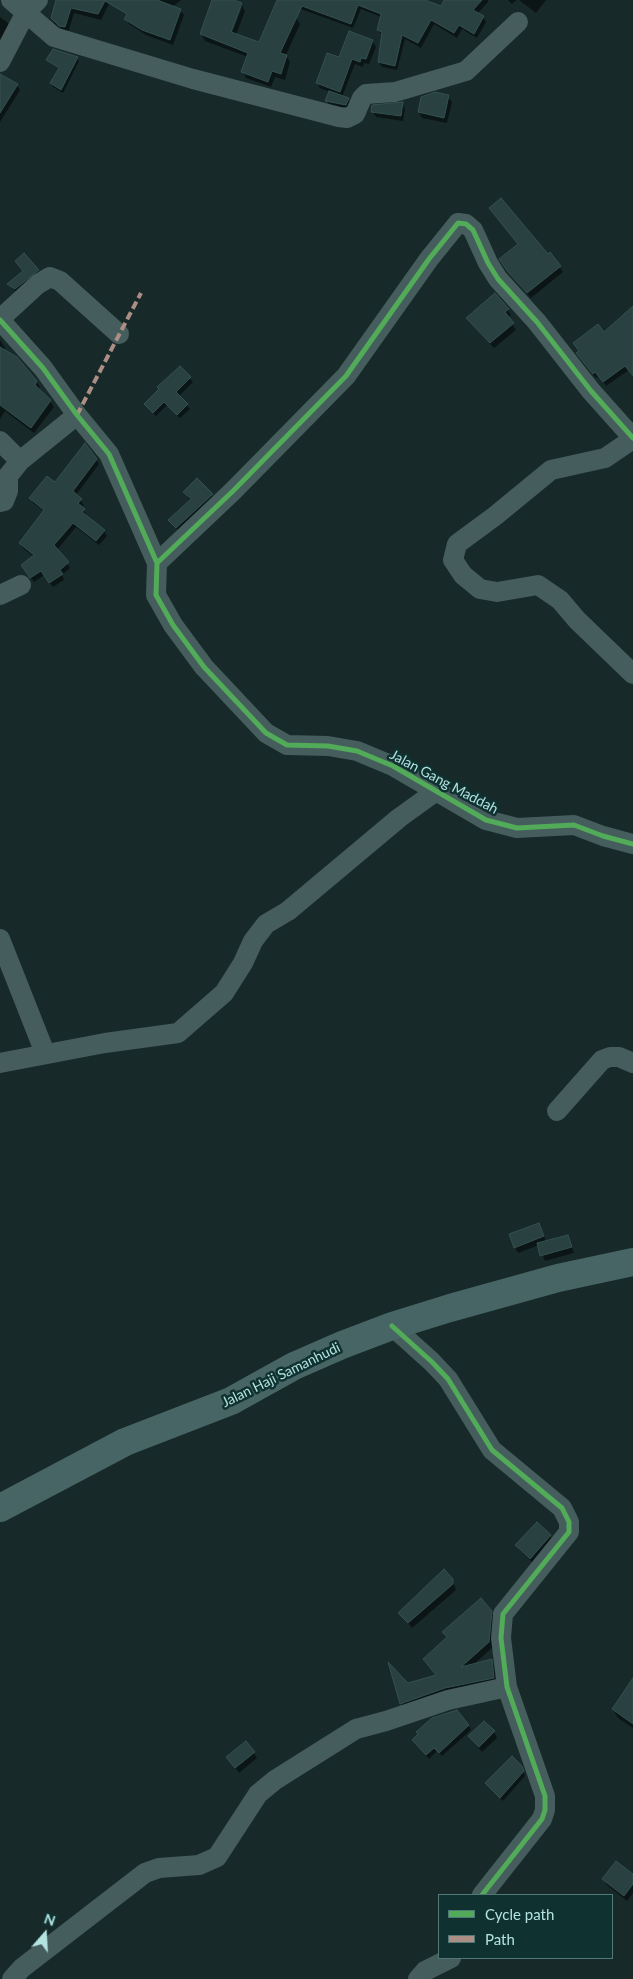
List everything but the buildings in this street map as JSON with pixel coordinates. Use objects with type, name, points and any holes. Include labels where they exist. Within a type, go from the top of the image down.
[{"type":"street","points":[[0,62],[25,4],[54,37],[193,79],[339,118],[347,118],[355,114],[362,98],[366,94],[395,92],[466,71],[518,22]]},
{"type":"street","points":[[157,563],[234,492],[346,376],[428,258],[458,223],[466,224],[473,230],[488,263],[498,279],[537,322],[591,391],[633,438],[605,458],[552,470],[457,544],[453,560],[463,575],[480,589],[497,592],[538,585],[560,600],[577,620],[633,674]]},
{"type":"street","points":[[0,320],[38,284],[50,277],[60,281],[119,334]]},
{"type":"street","name":"Jalan Gang Maddah","points":[[0,320],[42,368],[77,416],[109,454],[157,563],[156,595],[173,625],[204,668],[266,733],[287,745],[328,746],[357,751],[393,766],[486,820],[517,828],[574,825],[603,836],[633,844]]},
{"type":"street","points":[[0,502],[4,501],[8,491],[8,476],[20,461],[77,416]]},
{"type":"street","points":[[0,441],[20,461]]},
{"type":"street","points":[[0,595],[21,585]]},
{"type":"street","points":[[0,1063],[178,1033],[224,993],[266,924],[288,911],[399,818],[435,792]]},
{"type":"street","points":[[0,939],[45,1054]]},
{"type":"street","points":[[558,1111],[602,1060],[610,1057],[619,1057],[633,1063]]},
{"type":"street","name":"Jalan Haji Samanhudi","points":[[0,1508],[125,1442],[231,1401],[294,1366],[342,1345],[392,1326],[450,1308],[558,1278],[633,1262]]},
{"type":"street","points":[[392,1326],[448,1379],[492,1450],[562,1508],[570,1522],[569,1532],[503,1614],[501,1638],[507,1687],[545,1796],[545,1810],[542,1819],[483,1894]]},
{"type":"street","points":[[12,1979],[22,1968],[145,1873],[159,1868],[199,1864],[217,1857],[258,1794],[276,1780],[356,1728],[386,1721],[448,1700],[507,1687]]},
{"type":"street","points":[[418,1979],[425,1971],[449,1959]]},
{"type":"marked path","points":[[77,415],[141,293]]},
{"type":"cycle path","points":[[157,563],[233,491],[346,376],[429,259],[458,223],[466,224],[473,230],[488,263],[498,279],[537,322],[591,391],[633,438]]},
{"type":"cycle path","points":[[0,320],[43,368],[77,415],[109,454],[157,563],[156,595],[173,625],[204,667],[266,733],[287,745],[328,746],[357,751],[393,766],[486,820],[517,828],[574,825],[603,836],[633,844]]},
{"type":"cycle path","points":[[392,1326],[448,1379],[492,1450],[562,1508],[569,1522],[569,1532],[503,1614],[501,1638],[507,1687],[545,1796],[545,1810],[542,1819],[483,1894]]}]
